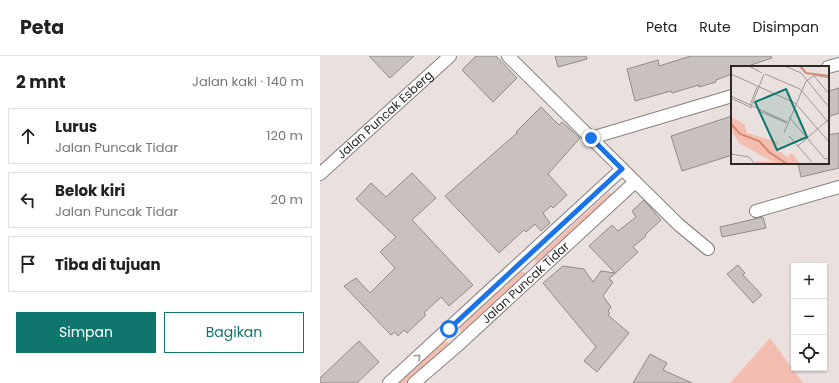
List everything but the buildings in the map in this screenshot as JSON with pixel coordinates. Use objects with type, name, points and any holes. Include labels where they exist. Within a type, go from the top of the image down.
[{"type":"street","name":"Jalan Puncak Esberg","points":[[320,174],[450,56]]},
{"type":"street","points":[[508,56],[679,225],[708,249]]},
{"type":"street","points":[[829,67],[839,64]]},
{"type":"street","points":[[591,138],[731,96]]},
{"type":"street","name":"Jalan Puncak Tidar","points":[[389,383],[523,262],[622,169]]},
{"type":"street","name":"Jalan Puncak Tidar","points":[[414,383],[461,342],[635,182]]},
{"type":"street","points":[[756,211],[839,187]]},
{"type":"street","points":[[523,262],[535,274]]},
{"type":"street","points":[[449,329],[461,342]]},
{"type":"shaded area","points":[[608,193],[613,195],[539,264],[536,264],[535,259]]},
{"type":"shaded area","points":[[521,272],[526,274],[526,277],[465,332],[460,330],[460,326]]},
{"type":"shaded area","points":[[770,338],[791,367],[791,371],[794,371],[803,383],[730,383]]},
{"type":"shaded area","points":[[445,341],[449,343],[449,345],[407,383],[397,383]]},
{"type":"route","points":[[449,329],[622,169],[591,138]]}]
